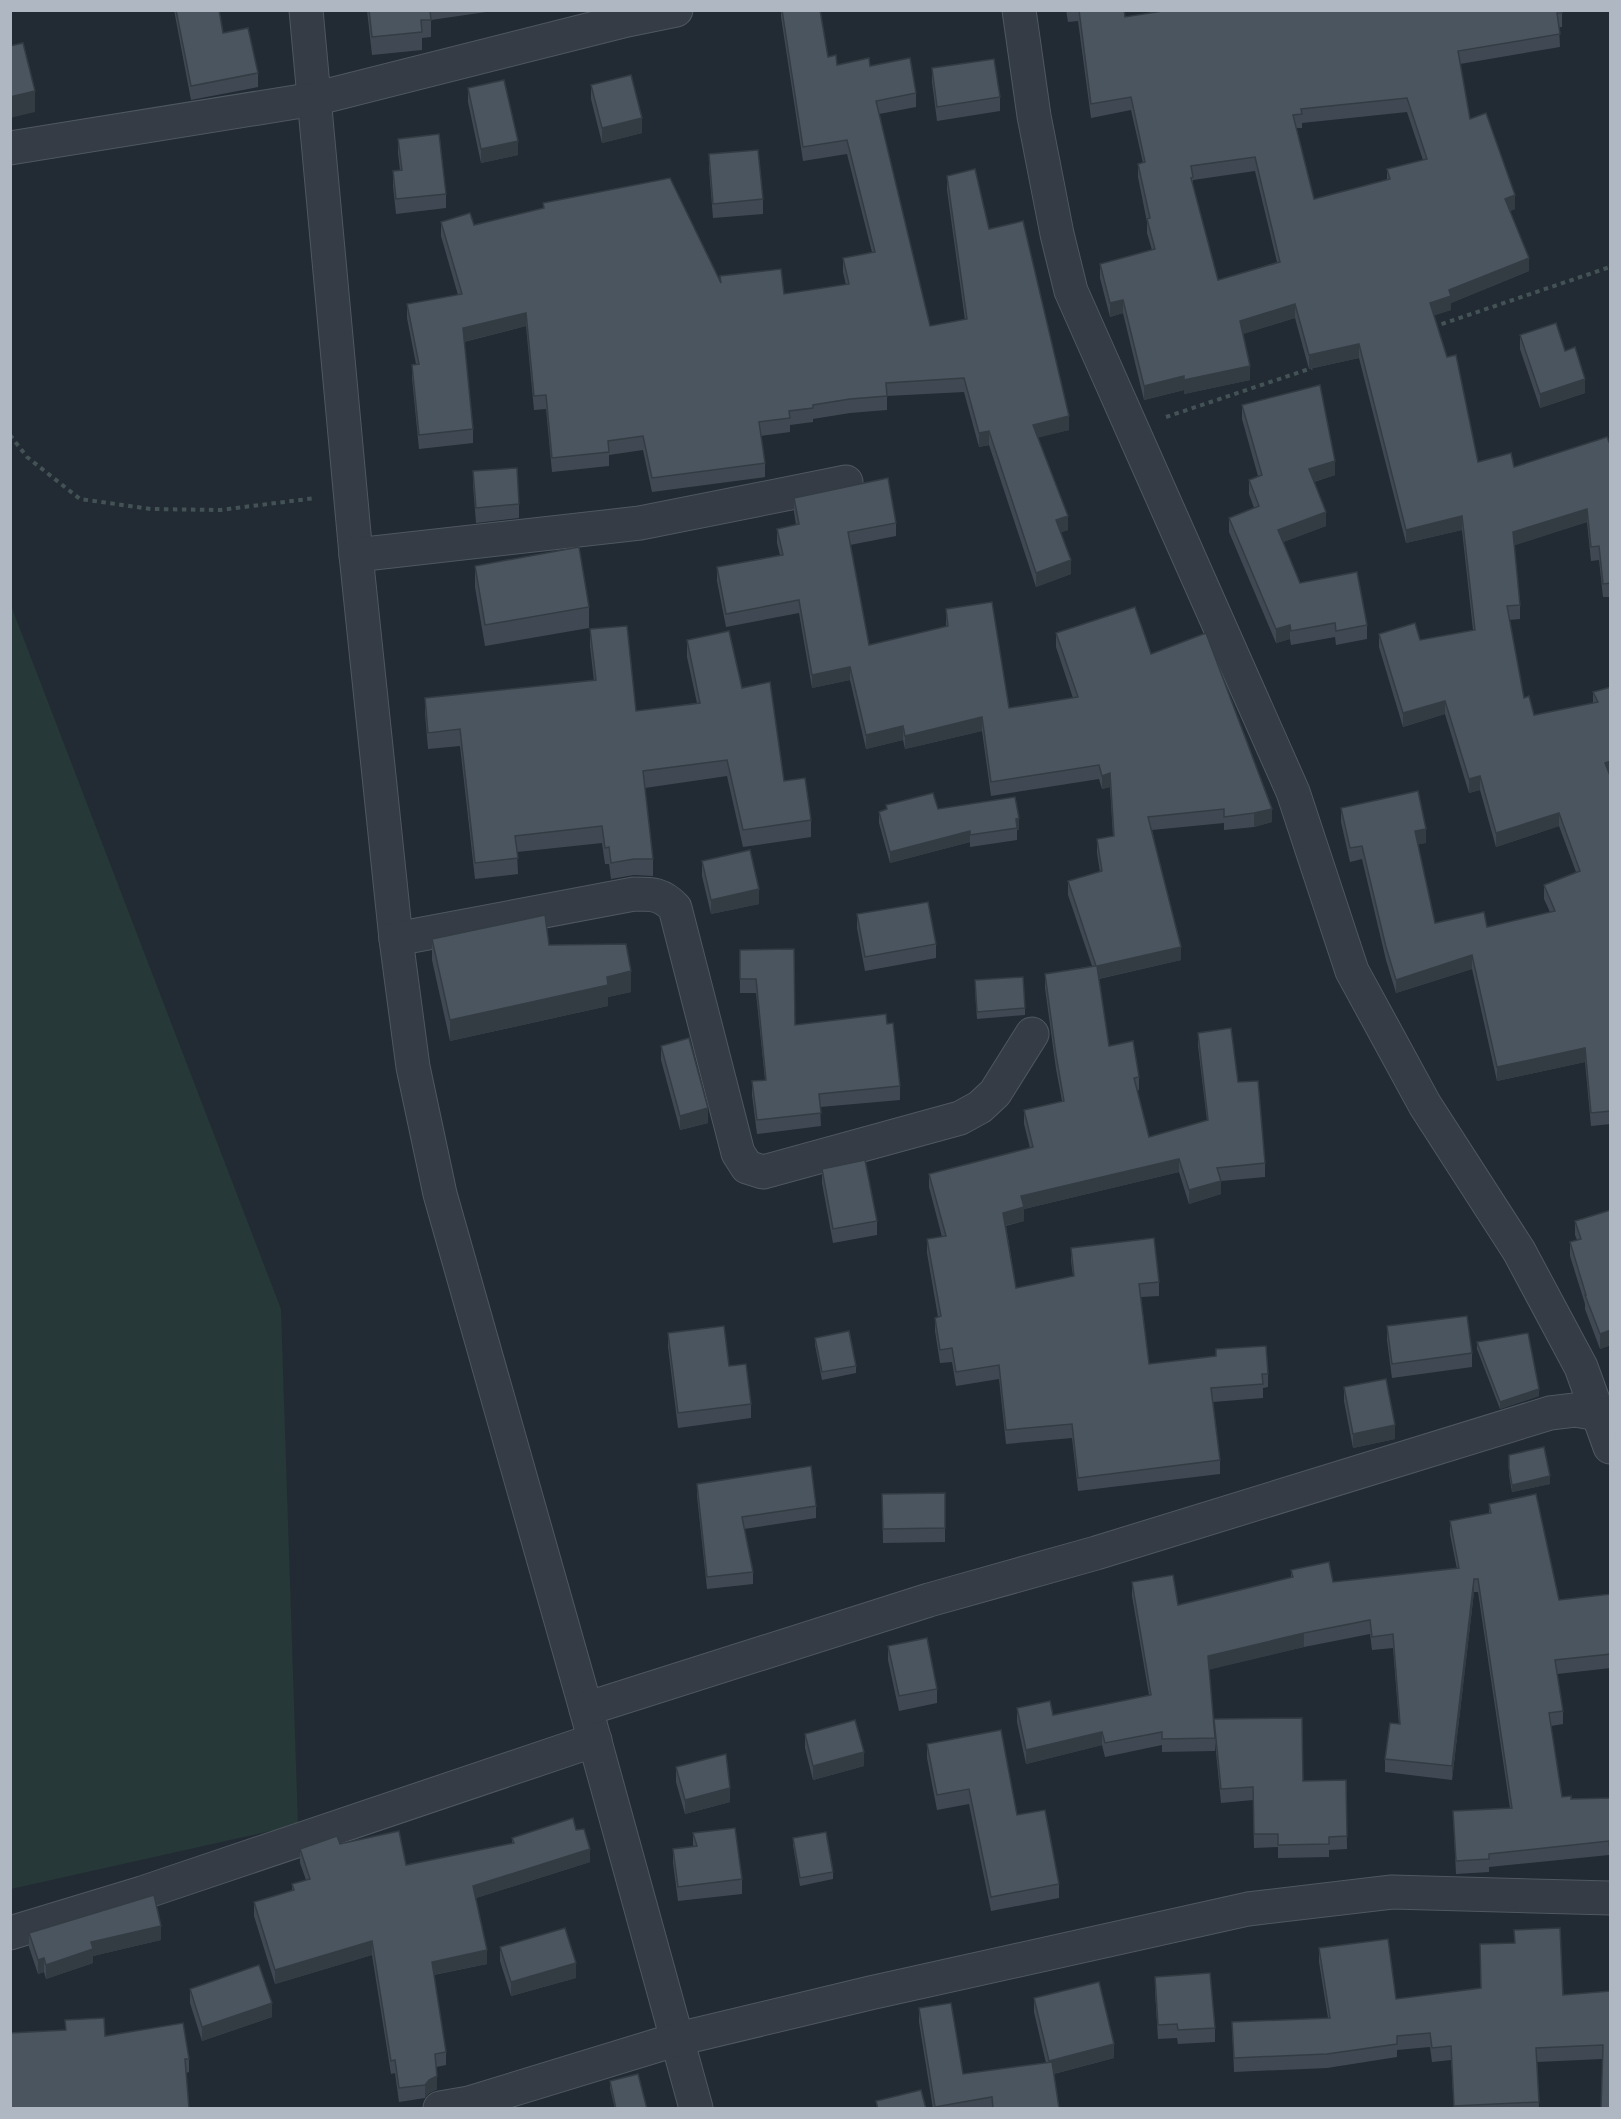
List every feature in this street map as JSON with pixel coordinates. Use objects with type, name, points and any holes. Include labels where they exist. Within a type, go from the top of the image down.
[{"type":"street","points":[[306,10],[356,555],[396,939],[413,1067],[440,1194],[595,1740],[696,2109]]},
{"type":"street","points":[[10,148],[314,99],[627,20],[676,10]]},
{"type":"street","points":[[1019,10],[1034,116],[1057,234],[1071,291],[1293,792],[1352,971],[1425,1105],[1519,1251],[1605,1415],[1611,1447]]},
{"type":"street","points":[[356,555],[640,523],[846,482]]},
{"type":"street","points":[[396,939],[634,894],[651,894],[665,898],[675,908],[738,1153],[747,1167],[763,1172],[960,1118],[980,1107],[995,1093],[1032,1034]]},
{"type":"street","points":[[586,1709],[929,1600],[1096,1553],[1550,1413],[1575,1410],[1605,1415]]},
{"type":"street","points":[[10,1933],[142,1893],[595,1740]]},
{"type":"street","points":[[440,2109],[469,2103],[678,2039],[870,1993],[1248,1909],[1392,1892],[1611,1898]]},
{"type":"path","points":[[1432,327],[1611,267]]},
{"type":"path","points":[[1131,429],[1320,365]]},
{"type":"path","points":[[10,435],[27,458],[80,498],[151,509],[220,510],[350,494]]},
{"type":"shaded area","points":[[10,603],[281,1309],[298,1825],[11,1889]]},
{"type":"building","points":[[176,10],[219,10],[223,33],[248,28],[258,73],[191,86]]},
{"type":"building","points":[[369,10],[430,10],[431,20],[421,20],[422,32],[372,37]]},
{"type":"building","points":[[782,10],[820,10],[828,57],[836,55],[837,65],[869,58],[870,66],[910,58],[916,93],[876,101],[930,326],[967,319],[947,176],[975,169],[989,229],[1023,221],[1069,416],[1033,425],[1068,516],[1056,520],[1071,560],[1036,573],[989,431],[979,433],[964,378],[886,383],[887,396],[850,399],[789,411],[790,418],[759,422],[765,463],[652,478],[643,436],[608,441],[609,452],[552,458],[546,395],[534,396],[526,313],[463,328],[473,429],[419,435],[412,365],[419,364],[407,304],[462,294],[441,222],[470,213],[474,225],[544,208],[543,203],[670,178],[721,283],[720,276],[781,269],[784,294],[849,284],[843,258],[875,252],[847,140],[803,147]]},
{"type":"building","points":[[1079,10],[1124,10],[1125,17],[1169,10],[1562,10],[1562,13],[1557,13],[1560,34],[1458,51],[1470,119],[1486,113],[1515,195],[1505,199],[1529,258],[1449,290],[1451,296],[1430,303],[1447,357],[1456,355],[1478,462],[1511,453],[1514,467],[1607,437],[1611,447],[1611,583],[1603,584],[1599,546],[1591,547],[1587,509],[1513,532],[1520,605],[1507,606],[1524,698],[1529,696],[1534,715],[1598,702],[1593,692],[1611,687],[1611,761],[1605,763],[1611,778],[1611,1111],[1591,1113],[1585,1048],[1497,1067],[1472,955],[1396,980],[1362,846],[1350,848],[1341,808],[1418,791],[1426,829],[1415,831],[1435,923],[1484,912],[1487,927],[1555,911],[1544,885],[1580,871],[1559,813],[1496,833],[1480,776],[1469,779],[1445,701],[1403,713],[1379,634],[1415,623],[1420,640],[1475,630],[1462,516],[1406,530],[1359,344],[1309,355],[1295,304],[1240,321],[1250,366],[1184,380],[1184,376],[1144,386],[1123,300],[1110,303],[1100,264],[1155,249],[1147,219],[1150,218],[1138,164],[1145,162],[1131,97],[1091,104]],"holes":[[[1407,98],[1427,159],[1387,169],[1390,179],[1314,199],[1293,115],[1302,114],[1301,109]],[[1255,157],[1280,262],[1218,280],[1191,178],[1193,177],[1191,166]]]},
{"type":"building","points":[[23,43],[35,91],[10,97],[10,46]]},
{"type":"building","points":[[994,59],[1000,97],[937,107],[932,68]]},
{"type":"building","points":[[631,75],[642,118],[602,128],[591,85]]},
{"type":"building","points":[[504,80],[518,141],[481,149],[468,88]]},
{"type":"building","points":[[439,134],[446,194],[396,199],[393,171],[402,170],[398,139]]},
{"type":"building","points":[[758,150],[763,199],[713,204],[709,154]]},
{"type":"building","points":[[1556,323],[1565,351],[1575,347],[1585,379],[1540,394],[1520,335]]},
{"type":"building","points":[[1320,385],[1335,461],[1309,469],[1326,512],[1278,530],[1300,583],[1357,572],[1367,625],[1336,631],[1335,623],[1291,631],[1290,625],[1276,629],[1229,518],[1259,506],[1249,480],[1262,475],[1242,405]]},
{"type":"building","points":[[517,468],[519,504],[476,508],[473,471]]},
{"type":"building","points":[[888,478],[896,523],[848,532],[869,645],[948,626],[946,609],[992,602],[1009,708],[1078,697],[1056,633],[1135,607],[1151,654],[1206,633],[1272,809],[1224,817],[1224,809],[1148,817],[1181,947],[1097,966],[1109,1046],[1133,1041],[1139,1077],[1134,1078],[1149,1137],[1208,1120],[1198,1033],[1231,1028],[1238,1082],[1258,1081],[1265,1163],[1217,1168],[1221,1181],[1189,1190],[1179,1159],[1021,1196],[1024,1207],[1003,1213],[1016,1288],[1074,1276],[1071,1248],[1154,1238],[1159,1282],[1139,1284],[1149,1364],[1216,1356],[1216,1349],[1266,1346],[1268,1374],[1262,1374],[1263,1384],[1211,1388],[1220,1460],[1078,1478],[1072,1424],[1006,1430],[999,1365],[956,1372],[952,1348],[940,1350],[935,1318],[941,1316],[927,1239],[946,1236],[929,1174],[1033,1147],[1024,1110],[1064,1101],[1045,974],[1096,966],[1068,881],[1102,871],[1097,839],[1114,836],[1110,773],[1102,776],[1099,765],[991,782],[982,717],[905,736],[903,726],[866,735],[850,667],[812,675],[799,600],[726,614],[717,567],[783,555],[777,529],[799,524],[794,498]]},
{"type":"building","points":[[579,547],[589,607],[485,625],[475,566]]},
{"type":"building","points":[[627,626],[636,711],[700,703],[687,640],[729,631],[742,688],[770,682],[784,781],[805,778],[811,820],[743,830],[727,760],[643,771],[653,859],[634,859],[611,863],[609,847],[605,848],[602,826],[515,836],[518,858],[475,863],[460,729],[428,733],[425,698],[596,680],[590,629]]},
{"type":"building","points":[[933,793],[938,809],[1015,797],[1019,818],[1016,819],[1017,828],[970,835],[970,831],[890,852],[879,812],[887,809],[886,805]]},
{"type":"building","points":[[750,850],[759,889],[711,900],[702,861]]},
{"type":"building","points":[[928,902],[936,944],[865,957],[857,914]]},
{"type":"building","points":[[545,915],[549,945],[626,944],[631,971],[607,977],[608,985],[450,1020],[432,939]]},
{"type":"building","points":[[794,949],[795,1025],[886,1014],[887,1024],[893,1023],[900,1086],[819,1094],[821,1113],[757,1120],[752,1081],[766,1080],[756,979],[740,979],[740,950]]},
{"type":"building","points":[[1023,977],[1025,1008],[977,1012],[975,980]]},
{"type":"building","points":[[689,1038],[708,1108],[680,1116],[661,1046]]},
{"type":"building","points":[[865,1160],[877,1221],[833,1229],[822,1169]]},
{"type":"building","points":[[1611,1210],[1611,1330],[1600,1334],[1585,1295],[1570,1242],[1581,1239],[1575,1221]]},
{"type":"building","points":[[1467,1316],[1472,1353],[1392,1364],[1387,1326]]},
{"type":"building","points":[[724,1326],[729,1366],[746,1364],[751,1404],[678,1413],[668,1333]]},
{"type":"building","points":[[849,1331],[856,1366],[822,1372],[815,1338]]},
{"type":"building","points":[[1528,1333],[1539,1389],[1500,1402],[1477,1342]]},
{"type":"building","points":[[1386,1379],[1395,1425],[1353,1434],[1344,1387]]},
{"type":"building","points":[[1544,1447],[1550,1476],[1512,1485],[1509,1455]]},
{"type":"building","points":[[811,1466],[816,1506],[742,1517],[753,1572],[707,1577],[697,1484]]},
{"type":"building","points":[[945,1493],[945,1528],[883,1529],[882,1494]]},
{"type":"building","points":[[1536,1494],[1559,1600],[1611,1594],[1611,1654],[1555,1660],[1563,1711],[1549,1713],[1562,1797],[1571,1796],[1571,1799],[1611,1798],[1611,1853],[1609,1841],[1489,1854],[1489,1859],[1456,1861],[1453,1811],[1512,1808],[1478,1579],[1474,1579],[1452,1766],[1385,1759],[1390,1723],[1400,1724],[1393,1634],[1372,1637],[1370,1620],[1208,1656],[1215,1738],[1162,1739],[1162,1732],[1105,1743],[1102,1732],[1026,1750],[1017,1708],[1050,1701],[1053,1715],[1151,1695],[1132,1582],[1173,1575],[1178,1605],[1293,1577],[1291,1570],[1329,1562],[1333,1582],[1459,1568],[1450,1521],[1491,1513],[1489,1504]]},
{"type":"building","points":[[927,1638],[937,1689],[899,1696],[888,1646]]},
{"type":"building","points":[[1302,1718],[1303,1781],[1346,1780],[1347,1836],[1329,1837],[1329,1844],[1278,1845],[1278,1834],[1254,1834],[1253,1787],[1221,1789],[1214,1719]]},
{"type":"building","points":[[855,1720],[864,1752],[813,1766],[805,1734]]},
{"type":"building","points":[[1001,1730],[1017,1815],[1045,1810],[1059,1884],[991,1897],[969,1789],[937,1795],[927,1744]]},
{"type":"building","points":[[726,1754],[730,1788],[685,1800],[676,1767]]},
{"type":"building","points":[[573,1818],[576,1830],[584,1829],[590,1849],[473,1886],[487,1950],[432,1962],[446,2052],[435,2054],[437,2076],[425,2085],[399,2088],[395,2060],[391,2061],[372,1941],[275,1970],[254,1902],[294,1890],[292,1884],[310,1879],[300,1849],[337,1836],[340,1844],[399,1831],[406,1865],[514,1843],[512,1838]]},
{"type":"building","points":[[735,1828],[742,1879],[678,1887],[673,1849],[697,1846],[693,1833]]},
{"type":"building","points":[[826,1832],[833,1872],[800,1878],[793,1838]]},
{"type":"building","points":[[154,1895],[161,1926],[91,1942],[93,1949],[46,1965],[44,1958],[38,1960],[29,1933]]},
{"type":"building","points":[[565,1928],[576,1963],[511,1982],[500,1947]]},
{"type":"building","points":[[1560,1928],[1563,1995],[1611,1991],[1611,2109],[1601,2109],[1603,2045],[1536,2048],[1539,2102],[1454,2106],[1451,2046],[1432,2048],[1430,2033],[1397,2036],[1397,2044],[1327,2054],[1234,2058],[1232,2022],[1330,2018],[1319,1948],[1388,1939],[1396,1999],[1481,1988],[1480,1944],[1515,1943],[1514,1930]]},
{"type":"building","points":[[259,1965],[272,2003],[202,2027],[190,1989]]},
{"type":"building","points":[[1210,1973],[1215,2028],[1178,2030],[1177,2024],[1158,2025],[1155,1977]]},
{"type":"building","points":[[1099,1982],[1114,2044],[1049,2061],[1034,1998]]},
{"type":"building","points":[[951,2003],[963,2074],[1052,2062],[1059,2108],[993,2109],[992,2097],[935,2107],[919,2008]]},
{"type":"building","points":[[104,2018],[105,2036],[183,2023],[189,2059],[185,2059],[189,2109],[10,2109],[10,2033],[66,2030],[65,2020]]},
{"type":"building","points":[[638,2074],[647,2109],[616,2109],[610,2081]]},
{"type":"building","points":[[921,2090],[926,2109],[878,2109],[876,2101]]}]
